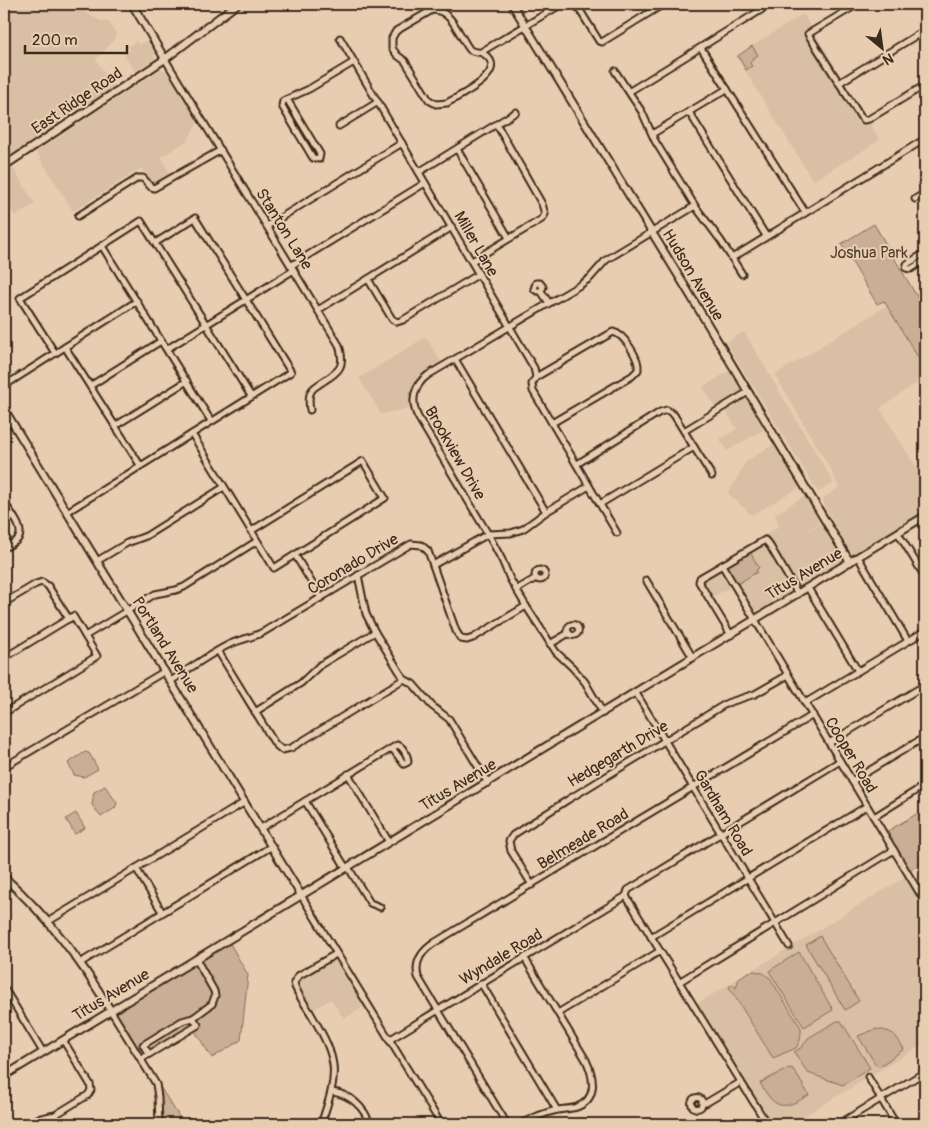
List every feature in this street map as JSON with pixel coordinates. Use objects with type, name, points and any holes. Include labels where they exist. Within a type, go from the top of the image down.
[{"type":"main road","points":[[132,4],[165,59]]},
{"type":"main road","name":"East Ridge Road","points":[[4,166],[165,59],[237,4]]},
{"type":"main road","name":"Hudson Avenue","points":[[512,4],[850,562]]},
{"type":"main road","name":"Portland Avenue","points":[[4,409],[302,895]]},
{"type":"main road","name":"Titus Avenue","points":[[5,1073],[111,1011],[925,516]]},
{"type":"main road","points":[[4,877],[49,921],[80,962],[111,1011]]},
{"type":"street","points":[[481,52],[488,58],[491,65],[487,78],[447,103],[436,104],[427,98],[404,61],[395,53],[392,48],[392,38],[399,29],[427,11],[438,10],[448,15],[470,50],[475,53],[481,52],[562,4]]},
{"type":"street","points":[[576,4],[598,41],[602,42],[662,4]]},
{"type":"street","points":[[630,91],[768,4]]},
{"type":"street","points":[[858,4],[808,34],[860,116],[864,120],[869,119],[925,85]]},
{"type":"street","points":[[839,83],[925,30]]},
{"type":"street","name":"Miller Lane","points":[[340,38],[534,368],[536,377],[532,384],[532,389],[618,533]]},
{"type":"street","points":[[700,48],[805,212]]},
{"type":"street","name":"Stanton Lane","points":[[165,59],[339,345],[342,360],[340,368],[312,390],[309,397],[310,410]]},
{"type":"street","points":[[287,99],[320,154],[319,159],[313,158],[282,106],[283,101],[287,99],[308,89],[354,62]]},
{"type":"street","points":[[615,71],[630,91],[652,134],[695,206],[742,274]]},
{"type":"street","points":[[652,134],[727,89]]},
{"type":"street","points":[[339,126],[378,102]]},
{"type":"street","points":[[419,172],[516,112]]},
{"type":"street","points":[[689,112],[766,236]]},
{"type":"street","points":[[472,261],[540,221],[545,214],[542,204],[496,124]]},
{"type":"street","points":[[732,258],[925,139]]},
{"type":"street","points":[[267,226],[402,143]]},
{"type":"street","points":[[457,149],[509,238]]},
{"type":"street","points":[[78,216],[138,178],[143,178],[149,186],[154,188],[221,150]]},
{"type":"street","points":[[167,349],[246,300],[425,183]]},
{"type":"street","points":[[915,199],[925,193]]},
{"type":"street","name":"Brookview Drive","points":[[603,713],[579,674],[561,658],[550,644],[516,590],[488,534],[418,417],[414,408],[414,393],[420,381],[428,375],[587,280],[606,260],[695,206]]},
{"type":"street","points":[[67,512],[291,372],[195,218],[155,243]]},
{"type":"street","points":[[55,353],[20,298],[141,221],[251,396]]},
{"type":"street","points":[[318,310],[452,227]]},
{"type":"street","points":[[102,246],[212,422]]},
{"type":"street","points":[[925,253],[907,264],[906,268],[909,269],[925,260]]},
{"type":"street","points":[[368,279],[392,319],[397,322],[479,274]]},
{"type":"street","points":[[541,291],[549,303]]},
{"type":"street","points":[[4,386],[137,301]]},
{"type":"street","points":[[536,377],[613,332],[619,333],[623,338],[639,365],[638,370],[632,376],[552,423]]},
{"type":"street","points":[[90,386],[162,341]]},
{"type":"street","points":[[65,347],[140,466]]},
{"type":"street","points":[[455,359],[546,512]]},
{"type":"street","points":[[114,426],[187,381]]},
{"type":"street","points":[[684,431],[748,392]]},
{"type":"street","points":[[577,464],[660,412],[668,410],[673,412],[712,476]]},
{"type":"street","points":[[4,427],[12,422]]},
{"type":"street","points":[[192,434],[257,541],[274,568],[385,498],[363,461],[251,531]]},
{"type":"street","points":[[600,504],[694,447]]},
{"type":"street","points":[[433,565],[488,534],[517,532],[589,486]]},
{"type":"street","points":[[97,561],[127,543],[146,536],[224,487]]},
{"type":"street","points":[[4,502],[19,526],[20,534],[15,541],[4,548]]},
{"type":"street","points":[[898,533],[925,577]]},
{"type":"street","points":[[731,635],[699,580],[722,565],[765,540],[798,594]]},
{"type":"street","points":[[85,636],[158,593],[184,587],[257,541]]},
{"type":"street","name":"Coronado Drive","points":[[171,681],[218,651],[236,642],[256,636],[411,544],[419,544],[424,547],[433,565],[456,631],[461,639],[473,638],[526,606]]},
{"type":"street","points":[[295,555],[321,598]]},
{"type":"street","points":[[858,558],[908,641]]},
{"type":"street","name":"Cooper Road","points":[[722,565],[925,902]]},
{"type":"street","points":[[358,575],[366,614],[404,679],[413,684],[432,706],[449,719],[488,782]]},
{"type":"street","points":[[516,590],[536,578]]},
{"type":"street","points":[[646,580],[694,658]]},
{"type":"street","points":[[4,603],[42,582],[48,586],[68,619]]},
{"type":"street","points":[[808,588],[858,671]]},
{"type":"street","points":[[4,658],[73,616],[97,656],[4,713]]},
{"type":"street","points":[[805,703],[925,631]]},
{"type":"street","points":[[256,712],[301,684],[317,667],[375,632]]},
{"type":"street","points":[[550,644],[569,633]]},
{"type":"street","points":[[218,651],[277,747],[285,750],[404,679]]},
{"type":"street","points":[[4,768],[164,671]]},
{"type":"street","name":"Hedgegarth Drive","points":[[532,885],[511,851],[510,841],[513,835],[726,703],[755,694],[788,675]]},
{"type":"street","points":[[829,743],[925,685]]},
{"type":"street","name":"Gardham Road","points":[[636,693],[789,946]]},
{"type":"street","name":"Belmeade Road","points":[[507,1124],[417,974],[418,961],[422,953],[434,943],[812,715]]},
{"type":"street","points":[[852,781],[925,737]]},
{"type":"street","points":[[261,828],[392,748]]},
{"type":"street","points":[[767,1124],[626,896],[628,890],[840,760]]},
{"type":"street","points":[[348,774],[389,842]]},
{"type":"street","points":[[874,817],[925,786]]},
{"type":"street","points":[[305,801],[370,903],[380,907]]},
{"type":"street","points":[[49,921],[245,802]]},
{"type":"street","points":[[651,937],[867,806]]},
{"type":"street","points":[[80,962],[272,846]]},
{"type":"street","points":[[679,982],[894,850]]},
{"type":"street","points":[[136,868],[162,912]]},
{"type":"street","points":[[918,890],[925,886]]},
{"type":"street","points":[[302,895],[336,954],[441,1124]]},
{"type":"street","name":"Wyndale Road","points":[[389,1040],[626,896]]},
{"type":"street","points":[[558,1013],[660,951]]},
{"type":"street","points":[[321,1124],[332,1092],[334,1065],[329,1047],[294,983],[296,978],[336,954]]},
{"type":"street","points":[[521,1124],[534,1117],[557,1110],[574,1108],[583,1104],[590,1096],[593,1086],[586,1060],[524,957]]},
{"type":"street","points":[[149,1054],[143,1045],[182,1022],[193,1018],[210,1007],[214,1001],[214,991],[196,959]]},
{"type":"street","points":[[481,983],[557,1110]]},
{"type":"street","points":[[4,988],[43,1052]]},
{"type":"street","points":[[111,1011],[157,1087],[159,1124]]},
{"type":"street","points":[[141,1059],[198,1025],[193,1018]]},
{"type":"street","points":[[27,1124],[62,1111],[88,1095],[91,1090],[90,1084],[62,1040]]},
{"type":"street","points":[[839,1124],[925,1072]]},
{"type":"street","points":[[868,1077],[896,1124]]},
{"type":"street","points":[[702,1103],[706,1103],[741,1082]]},
{"type":"street","points":[[332,1092],[354,1101],[365,1113],[370,1124]]},
{"type":"shaded area","points":[[14,4],[81,4],[88,14],[101,21],[109,22],[116,34],[115,39],[96,59],[113,87],[4,159],[4,7]]},
{"type":"shaded area","points":[[803,14],[835,66],[828,70],[849,103],[856,99],[880,140],[813,181],[736,56]]},
{"type":"shaded area","points":[[149,39],[155,58],[135,71],[124,55],[130,50],[128,47],[136,41],[139,45]]},
{"type":"shaded area","points":[[161,69],[168,72],[199,121],[187,141],[161,157],[171,175],[152,185],[142,168],[73,211],[36,152]]},
{"type":"shaded area","points":[[13,168],[35,204],[15,216],[4,199],[4,174]]},
{"type":"shaded area","points":[[886,306],[925,370],[925,378],[880,408],[925,482],[925,512],[857,554],[850,553],[824,505],[823,498],[839,488],[831,470],[775,375]]},
{"type":"shaded area","points":[[744,332],[834,483],[818,492],[726,342]]},
{"type":"shaded area","points":[[426,337],[442,364],[423,377],[412,403],[412,408],[381,414],[359,378]]},
{"type":"shaded area","points":[[729,371],[765,429],[727,451],[720,439],[737,429],[723,406],[717,410],[703,387]]},
{"type":"shaded area","points":[[774,444],[800,487],[752,515],[728,493],[746,462]]},
{"type":"shaded area","points":[[805,496],[820,522],[797,536],[821,523],[841,560],[839,564],[798,589],[766,534],[779,526],[775,514]]},
{"type":"shaded area","points":[[764,541],[793,591],[758,614],[754,614],[736,585],[757,573],[756,570],[759,568],[749,550]]},
{"type":"shaded area","points":[[720,568],[732,586],[711,598],[701,582],[702,579]]},
{"type":"shaded area","points":[[907,876],[925,907],[925,1043],[791,1124],[770,1124],[695,1005]]},
{"type":"shaded area","points":[[336,954],[368,1004],[344,1019],[331,999],[310,1012],[295,986],[295,979]]},
{"type":"green space","points":[[752,46],[758,55],[752,59],[750,63],[752,66],[746,70],[738,56]]},
{"type":"green space","name":"Joshua Park","points":[[874,224],[925,310],[925,369],[884,301],[877,304],[841,244]]},
{"type":"green space","points":[[749,550],[759,568],[756,570],[757,572],[736,585],[725,565]]},
{"type":"green space","points":[[85,752],[89,753],[98,769],[84,777],[74,775],[68,763]]},
{"type":"green space","points":[[105,786],[117,803],[115,808],[101,817],[92,805],[94,792]]},
{"type":"green space","points":[[925,809],[925,861],[909,871],[886,832]]},
{"type":"green space","points":[[76,813],[85,828],[75,834],[66,819]]},
{"type":"green space","points":[[820,936],[859,1001],[845,1010],[806,945]]},
{"type":"green space","points":[[228,940],[248,975],[241,1040],[212,1058],[193,1028],[141,1060],[111,1011]]},
{"type":"green space","points":[[799,952],[833,1010],[804,1027],[769,971]]},
{"type":"green space","points":[[748,972],[763,973],[770,978],[801,1028],[800,1040],[796,1048],[773,1058],[729,987],[733,984],[736,988],[739,978]]},
{"type":"green space","points":[[837,1021],[841,1021],[870,1068],[843,1085],[808,1073],[794,1052],[802,1047],[808,1038]]},
{"type":"green space","points":[[876,1029],[893,1034],[904,1049],[880,1066],[876,1065],[858,1036]]},
{"type":"green space","points":[[789,1068],[793,1069],[809,1095],[793,1103],[781,1105],[771,1099],[760,1083]]},
{"type":"green space","points":[[160,1087],[184,1124],[159,1124],[157,1088]]}]
